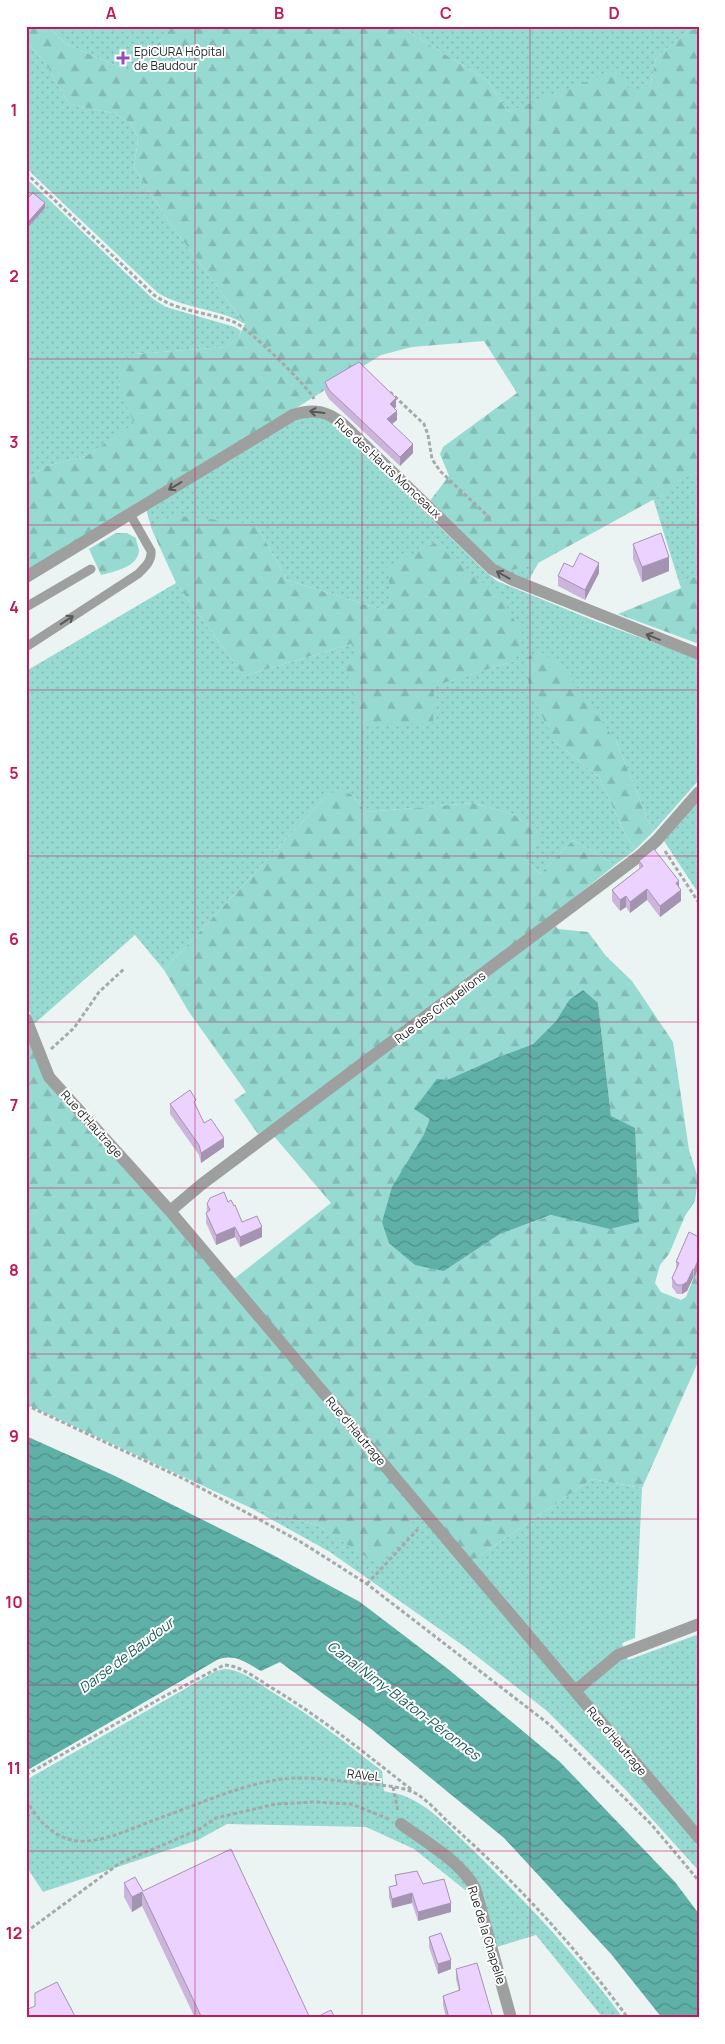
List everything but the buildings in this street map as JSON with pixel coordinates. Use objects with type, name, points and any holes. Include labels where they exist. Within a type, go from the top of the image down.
[{"type":"street","points":[[26,577],[293,415],[302,411],[320,411]]},
{"type":"street","name":"Rue des Hauts Monceaux","points":[[320,411],[335,417],[344,425],[492,569],[513,580],[699,654]]},
{"type":"street","name":"Rue des Criquelions","points":[[170,1211],[202,1184],[642,854],[657,840],[699,792]]},
{"type":"street","name":"Rue d'Hautrage","points":[[26,1019],[49,1077],[170,1211],[699,1838]]},
{"type":"street","points":[[575,1691],[618,1655],[699,1624]]},
{"type":"street","name":"Rue de la Chapelle","points":[[401,1824],[449,1858],[475,1888],[511,2018]]},
{"type":"lane","points":[[26,647],[138,574],[149,561],[151,551],[130,514]]},
{"type":"lane","points":[[26,608],[91,569]]},
{"type":"path","points":[[26,174],[154,295],[166,304],[236,322],[253,334],[313,396],[320,411]]},
{"type":"path","points":[[386,388],[424,424],[432,459],[440,471],[491,518]]},
{"type":"path","points":[[657,840],[699,903]]},
{"type":"path","points":[[40,1058],[74,1028],[98,992],[124,969]]},
{"type":"path","points":[[26,1406],[186,1480],[301,1542],[367,1584],[443,1641],[550,1726],[651,1824],[699,1881]]},
{"type":"path","points":[[367,1584],[418,1529]]},
{"type":"path","points":[[26,1776],[163,1697],[224,1665],[247,1672],[309,1710],[415,1792]]},
{"type":"path","name":"RAVeL","points":[[26,1800],[33,1813],[47,1828],[63,1838],[89,1840],[103,1838],[258,1784],[283,1779],[313,1778],[393,1787],[415,1792],[481,1851],[541,1913],[602,1982],[628,2018]]},
{"type":"path","points":[[393,1787],[401,1824]]},
{"type":"path","points":[[26,1932],[120,1863],[198,1830],[216,1818],[238,1811],[296,1803],[351,1804],[401,1824]]},
{"type":"path","points":[[26,1816],[33,1813]]},
{"type":"green space","points":[[26,26],[48,26],[66,44],[133,73],[173,26],[399,26],[487,80],[508,112],[614,71],[630,90],[650,87],[656,58],[688,31],[699,28],[699,471],[678,481],[678,486],[540,562],[505,572],[488,560],[429,502],[449,476],[440,454],[443,447],[517,393],[484,341],[412,347],[381,355],[26,577],[26,480],[46,466],[86,456],[134,424],[120,387],[119,364],[134,354],[226,347],[239,336],[245,324],[164,215],[134,167],[138,140],[132,124],[114,113],[75,106],[67,101],[46,64],[26,41]]},
{"type":"green space","name":"EpiCURA Hôpital de Baudour","points":[[48,26],[173,26],[133,73],[66,44]]},
{"type":"green space","points":[[399,26],[699,26],[699,28],[688,31],[656,58],[650,87],[630,91],[553,96],[508,112],[487,80]]},
{"type":"green space","points":[[26,41],[46,64],[67,101],[76,106],[114,113],[132,124],[138,140],[134,167],[164,215],[245,324],[158,293],[26,168]]},
{"type":"green space","points":[[26,178],[153,299],[166,307],[235,327],[241,331],[239,336],[226,347],[134,354],[119,383],[135,424],[86,456],[46,466],[26,480]]},
{"type":"green space","points":[[312,415],[333,423],[497,581],[595,621],[699,659],[699,780],[653,832],[616,741],[553,740],[599,777],[627,838],[636,849],[615,865],[573,840],[540,874],[524,859],[543,837],[515,815],[473,803],[366,812],[351,794],[329,793],[164,970],[135,935],[34,1024],[26,1003],[26,671],[176,583],[244,676],[351,644],[357,652],[433,686],[514,661],[392,603],[380,609],[287,580],[256,524],[165,519],[152,530],[146,509],[298,419]]},
{"type":"green space","points":[[699,471],[699,575],[679,582],[653,498],[677,486],[677,481]]},
{"type":"green space","points":[[180,516],[256,524],[287,580],[380,609],[392,603],[387,567],[435,543],[501,598],[523,635],[514,661],[434,686],[433,723],[361,724],[346,669],[356,653],[351,644],[244,676],[176,583],[152,530],[165,519]]},
{"type":"green space","points":[[116,533],[127,533],[136,538],[139,550],[138,556],[130,565],[101,575],[89,549]]},
{"type":"green space","points":[[539,562],[528,581],[505,572]]},
{"type":"green space","points":[[699,575],[699,644],[618,614],[681,588],[679,582]]},
{"type":"green space","points":[[540,651],[563,669],[616,741],[653,832],[636,849],[627,838],[599,777],[553,740],[529,687],[526,658]]},
{"type":"green space","points":[[342,791],[351,794],[366,812],[473,803],[515,815],[544,837],[524,859],[540,874],[573,840],[615,865],[549,918],[558,929],[588,932],[606,956],[632,981],[673,1042],[689,1150],[698,1178],[695,1201],[685,1216],[669,1254],[660,1265],[655,1283],[661,1292],[681,1300],[686,1297],[699,1265],[699,1360],[642,1488],[592,1479],[472,1561],[425,1507],[379,1565],[317,1525],[251,1508],[26,1404],[26,1019],[42,1063],[230,1282],[331,1203],[267,1128],[258,1134],[234,1100],[246,1092],[189,1012],[164,970],[329,793]],"holes":[[[569,1000],[598,1003],[611,1116],[609,1229],[552,1215],[500,1234],[444,1271],[423,1136],[447,1080],[533,1044],[556,1021]]]},
{"type":"green space","points":[[699,800],[699,894],[664,841]]},
{"type":"green space","points":[[592,1479],[642,1488],[635,1638],[622,1643],[628,1660],[699,1634],[699,1871],[624,1788],[547,1711],[465,1647],[330,1552],[251,1508],[317,1525],[379,1564],[425,1506],[472,1561]]},
{"type":"green space","points":[[224,1669],[248,1676],[313,1719],[382,1771],[384,1791],[418,1802],[443,1822],[533,1911],[589,1974],[623,2018],[603,2018],[536,1935],[497,1947],[478,1888],[465,1890],[414,1849],[366,1827],[227,1824],[198,1840],[43,1892],[26,1866],[26,1780],[216,1671]]},
{"type":"water","points":[[583,990],[598,1003],[611,1116],[635,1128],[639,1222],[609,1229],[551,1215],[500,1234],[444,1271],[415,1265],[389,1243],[382,1222],[392,1187],[423,1136],[430,1119],[414,1109],[437,1079],[447,1080],[533,1044],[556,1021],[569,1000]]},
{"type":"water","points":[[26,1436],[113,1475],[271,1554],[360,1602],[448,1669],[560,1762],[675,1882],[699,1914],[699,2018],[662,2018],[611,1954],[504,1838],[371,1729],[280,1662],[261,1671],[234,1658],[217,1660],[26,1771]]},
{"type":"place","name":"EpiCURA Hôpital de Baudour","points":[[123,58]]},
{"type":"water label","name":"Darse de Baudour","points":[[126,1655]]},
{"type":"water label","name":"Canal Nimy-Blaton-Péronnes","points":[[404,1700]]}]
